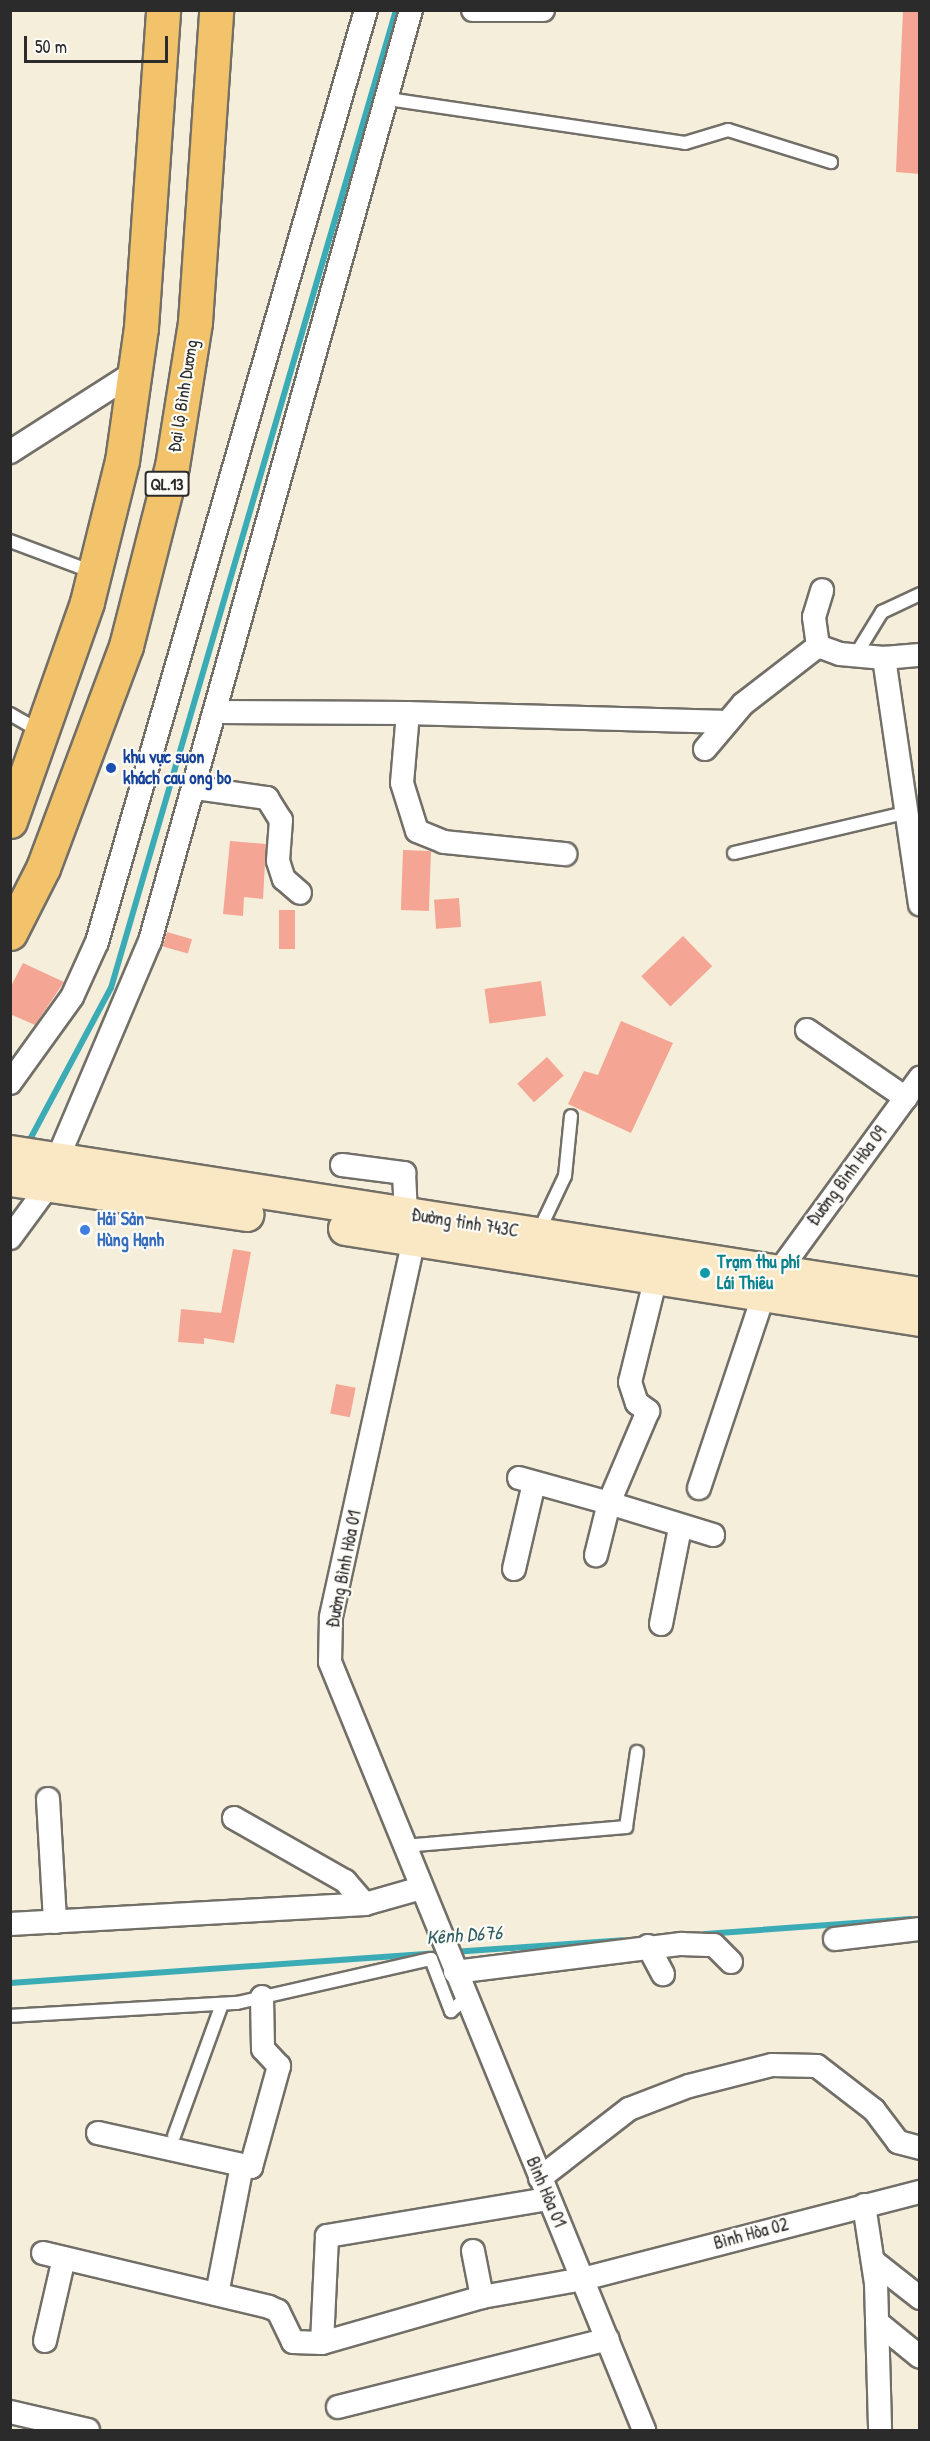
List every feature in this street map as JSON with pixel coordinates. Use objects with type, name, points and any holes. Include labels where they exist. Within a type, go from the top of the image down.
[{"type":"highway","name":"QL.13","points":[[13,807],[43,733],[94,573],[122,461],[135,372],[163,10]]},
{"type":"highway","name":"Đại lộ Bình Dương","points":[[10,933],[43,868],[126,646],[172,466],[195,322],[216,10]]},
{"type":"main road","name":"Đường tỉnh 743C","points":[[10,1152],[53,1172],[413,1223],[537,1234],[920,1319]]},
{"type":"main road","name":"Đường tỉnh 743C","points":[[10,1179],[53,1172]]},
{"type":"main road","name":"Đường tỉnh 743C","points":[[413,1223],[655,1281],[920,1294]]},
{"type":"street","points":[[10,1083],[72,996],[97,942],[366,10]]},
{"type":"street","points":[[10,1238],[53,1172],[150,941],[218,712],[411,10]]},
{"type":"street","points":[[473,10],[524,15],[543,10]]},
{"type":"street","points":[[10,452],[135,372]]},
{"type":"street","points":[[818,646],[814,616],[822,590]]},
{"type":"street","points":[[705,749],[728,722],[784,668],[818,646],[855,656],[884,658],[920,655]]},
{"type":"street","points":[[884,658],[913,819],[920,904]]},
{"type":"street","points":[[218,712],[408,713],[728,722]]},
{"type":"street","points":[[408,713],[402,783],[417,831],[444,842],[565,854]]},
{"type":"street","points":[[196,788],[267,798],[281,820],[278,861],[284,879],[300,893]]},
{"type":"street","points":[[807,1029],[906,1098]]},
{"type":"street","name":"Đường Bình Hòa 09","points":[[699,1488],[770,1286],[920,1078]]},
{"type":"street","name":"Đường Bình Hòa 01","points":[[342,1165],[404,1173],[413,1223],[331,1618],[330,1662],[451,1963]]},
{"type":"street","points":[[596,1556],[609,1503],[648,1411],[636,1403],[630,1383],[655,1281]]},
{"type":"street","points":[[514,1569],[527,1481],[609,1503],[680,1528],[713,1535]]},
{"type":"street","points":[[661,1624],[680,1528]]},
{"type":"street","points":[[48,1799],[55,1922]]},
{"type":"street","points":[[234,1818],[345,1881],[364,1904]]},
{"type":"street","points":[[10,1924],[364,1904],[424,1895]]},
{"type":"street","points":[[835,1939],[920,1929]]},
{"type":"street","points":[[451,1963],[648,1946],[714,1945],[731,1962]]},
{"type":"street","points":[[648,1946],[663,1974]]},
{"type":"street","name":"Bình Hòa 01","points":[[451,1963],[544,2189],[584,2279],[644,2430]]},
{"type":"street","points":[[98,2133],[251,2168],[279,2066],[264,2049],[262,1997]]},
{"type":"street","points":[[322,2343],[327,2236],[544,2189],[629,2109],[689,2086],[772,2065],[817,2066],[874,2110],[898,2142],[920,2148]]},
{"type":"street","points":[[45,2341],[54,2255],[217,2294],[242,2165]]},
{"type":"street","name":"Bình Hòa 02","points":[[217,2294],[278,2311],[293,2342],[322,2343],[482,2297],[584,2279],[920,2192]]},
{"type":"street","points":[[864,2205],[873,2261],[880,2430]]},
{"type":"street","points":[[473,2251],[482,2297]]},
{"type":"street","points":[[873,2261],[920,2298]]},
{"type":"street","points":[[877,2322],[920,2357]]},
{"type":"street","points":[[338,2408],[608,2339]]},
{"type":"street","points":[[10,2412],[88,2430]]},
{"type":"lane","points":[[388,99],[685,143],[728,130],[831,162]]},
{"type":"lane","points":[[10,542],[94,573]]},
{"type":"lane","points":[[855,656],[882,612],[920,594]]},
{"type":"lane","points":[[10,714],[43,733]]},
{"type":"lane","points":[[734,853],[913,819]]},
{"type":"lane","points":[[537,1234],[565,1176],[571,1116]]},
{"type":"lane","points":[[404,1846],[623,1828],[631,1823],[637,1752]]},
{"type":"lane","points":[[10,2016],[222,2004],[431,1959],[451,2011],[466,1998]]},
{"type":"lane","points":[[174,2136],[222,2004]]},
{"type":"building","points":[[903,10],[920,10],[920,174],[896,172]]},
{"type":"building","points":[[230,841],[266,844],[263,899],[244,897],[243,916],[223,914]]},
{"type":"building","points":[[403,850],[431,851],[429,911],[401,910]]},
{"type":"building","points":[[459,898],[461,927],[436,929],[434,900]]},
{"type":"building","points":[[279,910],[295,910],[295,949],[279,949]]},
{"type":"building","points":[[167,932],[192,939],[188,954],[163,946]]},
{"type":"building","points":[[683,936],[712,966],[670,1007],[641,976]]},
{"type":"building","points":[[23,963],[64,982],[35,1025],[10,1014],[10,988]]},
{"type":"building","points":[[541,981],[546,1016],[489,1024],[485,989]]},
{"type":"building","points":[[621,1021],[673,1043],[631,1133],[568,1104],[584,1071],[598,1075]]},
{"type":"building","points":[[547,1057],[564,1076],[534,1102],[517,1084]]},
{"type":"building","points":[[233,1249],[251,1252],[234,1343],[204,1338],[204,1344],[178,1342],[181,1309],[221,1313]]},
{"type":"building","points":[[336,1384],[356,1388],[350,1417],[330,1413]]},
{"type":"waterway","points":[[27,1145],[111,988],[396,10]]},
{"type":"waterway","name":"Kênh D676","points":[[705,1934],[910,1919]]},
{"type":"waterway","name":"Kênh D676","points":[[453,1952],[623,1940]]},
{"type":"waterway","name":"Kênh D676","points":[[10,1983],[443,1953]]},
{"type":"place","name":"khu vực suon khách cau ong bo","points":[[111,768]]},
{"type":"place","name":"Hải Sản Hùng Hạnh","points":[[85,1230]]},
{"type":"place","name":"Trạm thu phí Lái Thiêu","points":[[705,1273]]}]
